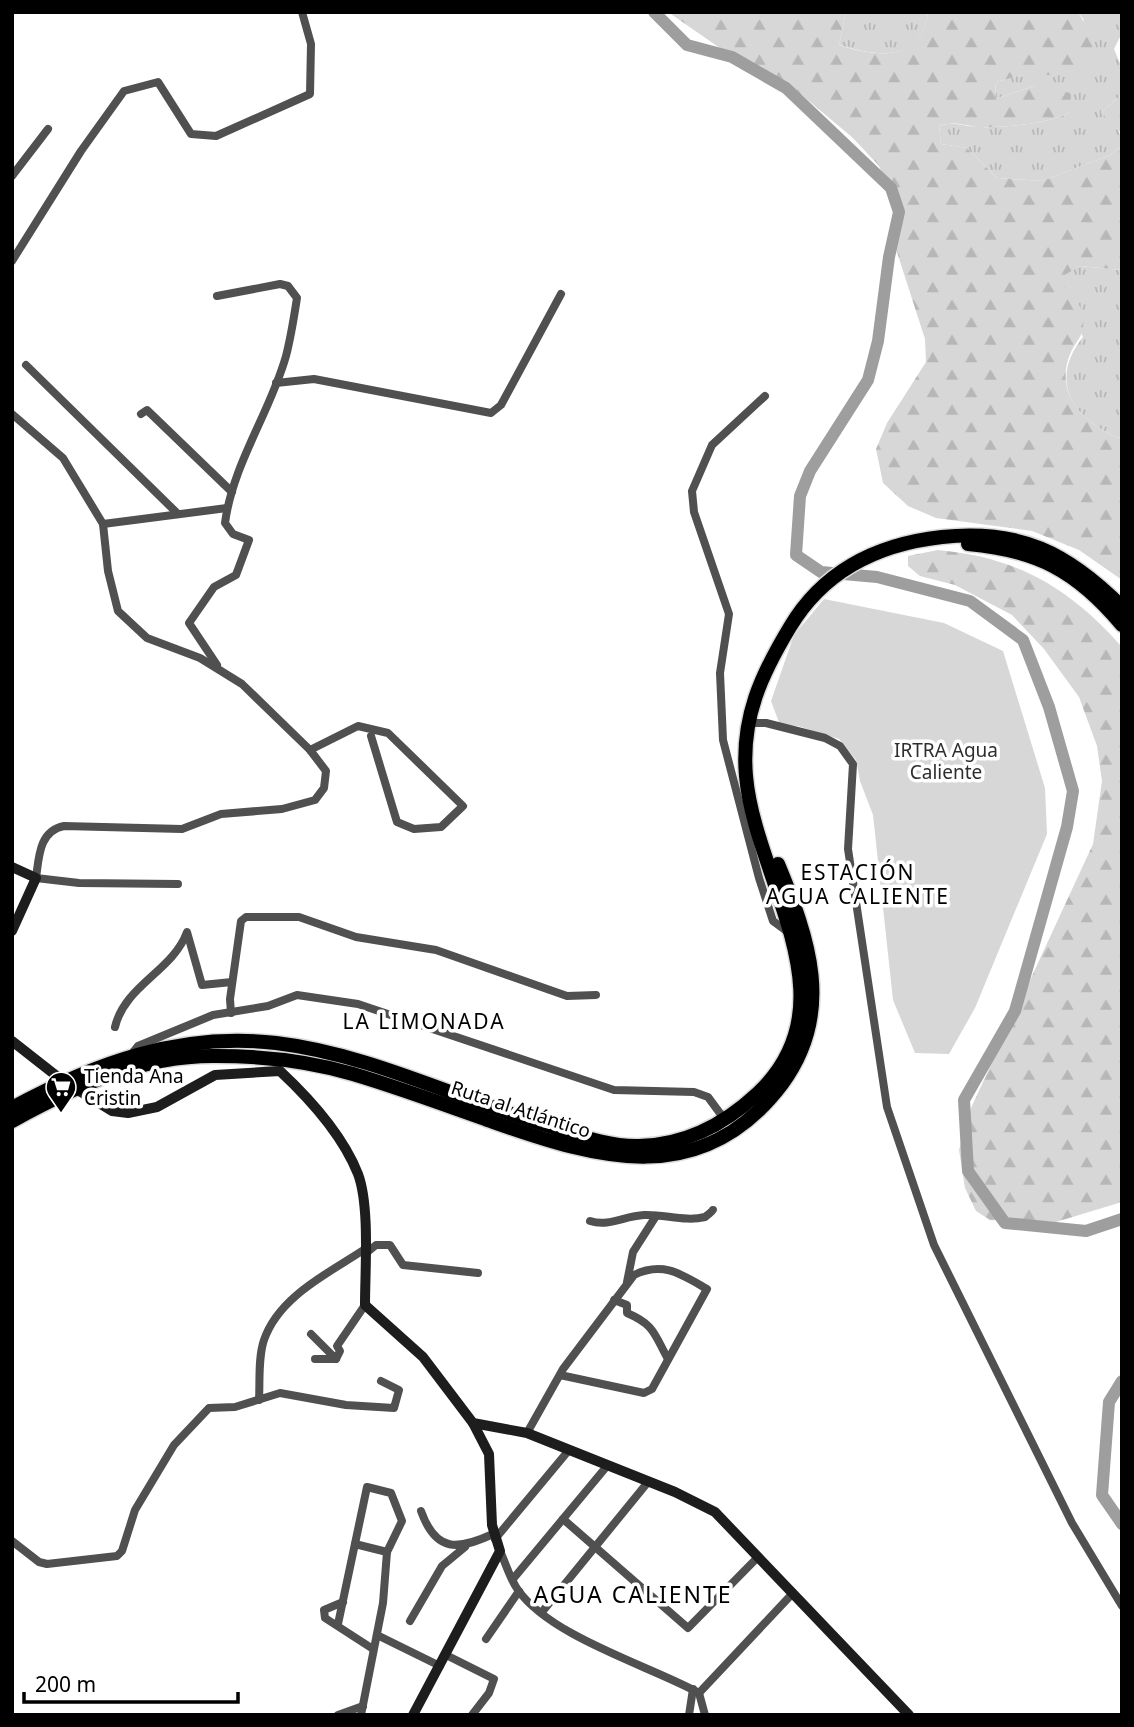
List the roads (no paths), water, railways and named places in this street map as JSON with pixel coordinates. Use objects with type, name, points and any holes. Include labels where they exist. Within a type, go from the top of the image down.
[{"type":"highway","name":"Ruta al Atlántico","points":[[12,1108],[130,1055],[210,1041],[278,1043],[351,1060],[510,1115],[612,1144],[639,1146],[677,1141],[725,1120],[762,1090],[792,1046],[799,1022],[801,989],[790,933],[751,806],[746,774],[761,674],[807,601],[849,564],[889,547],[937,538],[986,536],[1028,541],[1078,568],[1122,607]]},
{"type":"highway","name":"Ruta al Atlántico","points":[[937,538],[1027,553],[1088,589],[1122,625]]},
{"type":"highway","name":"Ruta al Atlántico","points":[[12,1121],[69,1084],[191,1056],[273,1059],[350,1073],[592,1153],[626,1158],[662,1157],[682,1153],[724,1135],[772,1097],[792,1070],[805,1044],[814,999],[813,973],[807,948],[758,808],[753,777],[752,722]]},
{"type":"street","points":[[12,261],[81,151],[124,91],[158,82],[191,134],[216,136],[310,94],[310,44],[302,12]]},
{"type":"street","points":[[12,176],[48,129]]},
{"type":"street","points":[[217,296],[279,284],[294,291],[298,298],[276,383],[227,508],[225,523],[233,534],[249,540],[243,562],[236,575],[214,587],[189,622],[221,671]]},
{"type":"street","points":[[276,383],[314,379],[491,414],[501,405],[561,294]]},
{"type":"street","points":[[26,365],[178,514]]},
{"type":"street","points":[[765,396],[712,445],[692,491],[694,512],[729,614],[720,673],[723,740],[773,921],[790,933]]},
{"type":"street","points":[[141,414],[147,410],[232,492]]},
{"type":"street","points":[[12,414],[63,458],[103,524],[108,571],[118,611],[147,638],[200,658],[242,684],[310,750],[326,771],[324,788],[315,800],[282,809],[221,814],[182,830],[98,825],[55,827],[47,834],[40,849],[36,878],[12,931]]},
{"type":"street","points":[[103,524],[227,508]]},
{"type":"street","points":[[752,722],[825,737],[840,746],[853,764],[848,849],[887,1107],[934,1244],[1072,1523],[1122,1606]]},
{"type":"street","points":[[310,750],[358,726],[388,733],[463,806],[441,827],[414,829],[397,822],[371,736]]},
{"type":"street","points":[[12,866],[36,878],[79,883],[178,884]]},
{"type":"street","points":[[231,1013],[232,982],[241,921],[246,917],[299,917],[356,937],[436,950],[567,996],[596,995]]},
{"type":"street","points":[[115,1027],[125,1002],[177,952],[187,932],[202,985],[232,982]]},
{"type":"street","points":[[130,1055],[138,1046],[213,1015],[268,1006],[297,995],[358,1004],[614,1090],[694,1092],[708,1097],[725,1120]]},
{"type":"street","points":[[12,1041],[69,1084],[112,1111],[128,1113],[157,1107],[215,1075],[280,1071],[334,1129],[358,1176],[363,1201],[365,1305],[337,1346],[340,1351],[336,1359]]},
{"type":"street","points":[[590,1221],[603,1225],[625,1217],[687,1219],[705,1217],[713,1210]]},
{"type":"street","points":[[627,1283],[633,1251],[656,1216]]},
{"type":"street","points":[[259,1400],[263,1341],[273,1323],[299,1291],[376,1245],[390,1245],[402,1265],[478,1273]]},
{"type":"street","points":[[527,1433],[560,1375],[634,1275],[651,1267],[680,1273],[707,1289],[652,1389],[644,1393],[560,1375]]},
{"type":"street","points":[[614,1300],[627,1305],[627,1313],[645,1321],[655,1330],[668,1359]]},
{"type":"street","points":[[365,1305],[423,1357],[473,1423],[489,1454],[494,1536],[519,1591],[541,1612],[631,1664],[696,1691],[705,1715]]},
{"type":"street","points":[[311,1334],[336,1359]]},
{"type":"street","points":[[315,1359],[336,1359]]},
{"type":"street","points":[[12,1541],[39,1562],[47,1564],[117,1556],[122,1551],[135,1510],[174,1445],[209,1408],[235,1407],[280,1393],[345,1405],[394,1408],[399,1390],[381,1381]]},
{"type":"street","points":[[473,1423],[527,1433],[715,1512],[909,1715]]},
{"type":"street","points":[[410,1621],[442,1566],[465,1547],[494,1536],[569,1450]]},
{"type":"street","points":[[513,1579],[607,1466]]},
{"type":"street","points":[[541,1612],[648,1482]]},
{"type":"street","points":[[338,1624],[367,1486],[391,1493],[402,1521],[387,1552],[377,1636],[362,1711],[338,1715]]},
{"type":"street","points":[[421,1511],[427,1529],[452,1546],[465,1547]]},
{"type":"street","points":[[563,1519],[688,1628],[758,1557]]},
{"type":"street","points":[[355,1544],[387,1552]]},
{"type":"street","points":[[413,1715],[500,1552]]},
{"type":"street","points":[[485,1639],[519,1591]]},
{"type":"street","points":[[690,1715],[696,1691],[793,1593]]},
{"type":"street","points":[[342,1602],[324,1611],[325,1618],[373,1649]]},
{"type":"street","points":[[377,1636],[440,1666]]},
{"type":"street","points":[[446,1655],[494,1679],[489,1693],[472,1715]]},
{"type":"waterway","points":[[654,12],[687,45],[732,57],[786,88],[891,188],[899,212],[889,257],[878,341],[868,380],[810,471],[800,496],[796,555],[821,572],[877,577],[970,601],[1023,640],[1049,707],[1073,791],[1067,827],[1015,1011],[964,1100],[968,1171],[1005,1223],[1086,1231],[1122,1219]]},
{"type":"waterway","points":[[1122,1381],[1109,1402],[1102,1495],[1122,1524]]},
{"type":"place","name":"Tienda Ana Cristin","points":[[61,1114]]},
{"type":"district","name":"ESTACIÓN AGUA CALIENTE","points":[[858,884]]},
{"type":"district","name":"LA LIMONADA","points":[[424,1021]]},
{"type":"district","name":"AGUA CALIENTE","points":[[633,1594]]},
{"type":"park label","name":"IRTRA Agua Caliente","points":[[946,761]]}]
